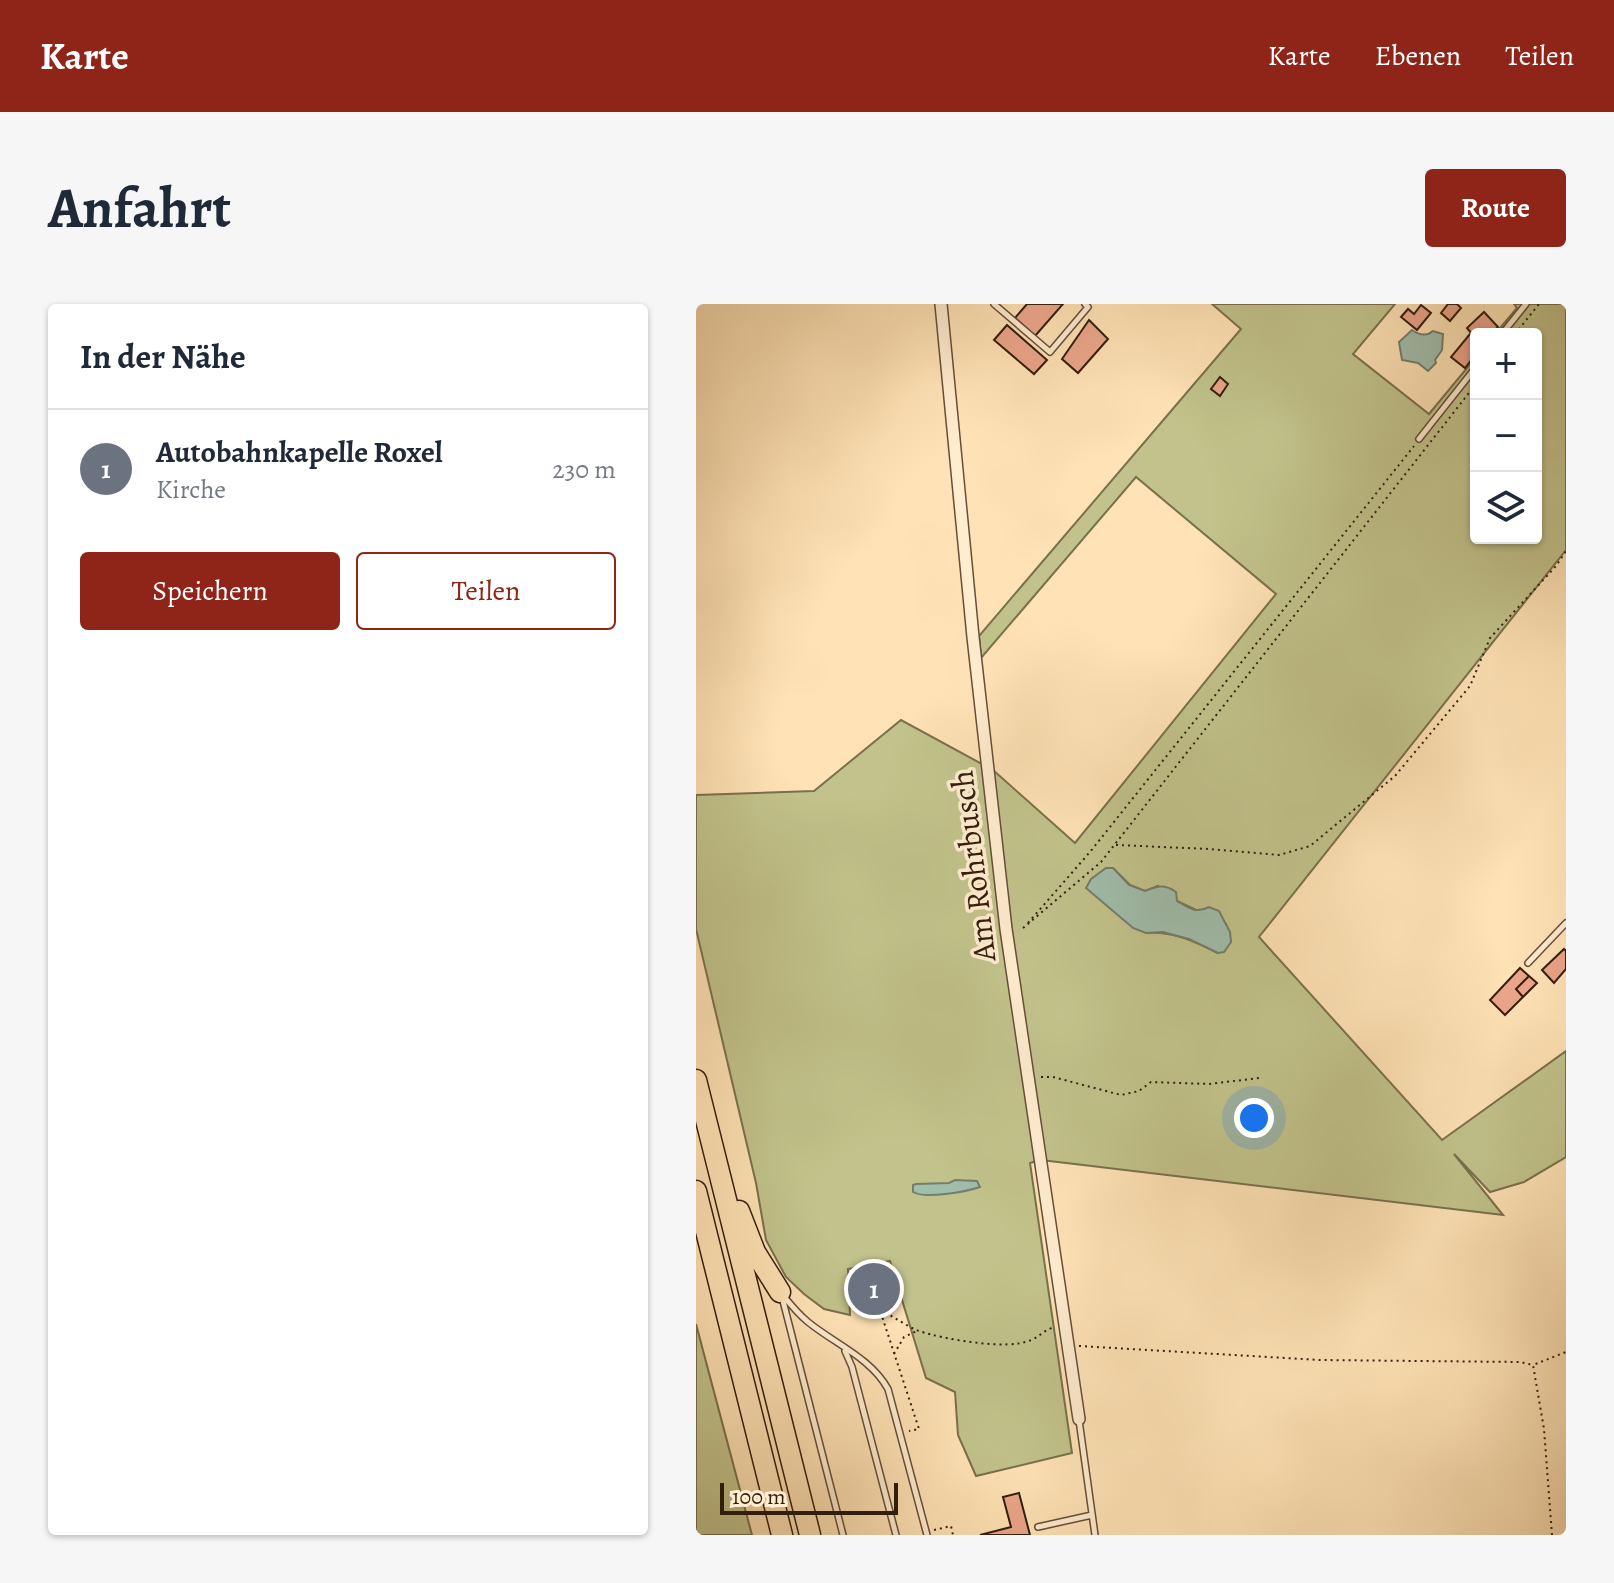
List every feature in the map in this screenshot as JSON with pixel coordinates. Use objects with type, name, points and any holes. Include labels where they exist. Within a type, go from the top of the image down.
[{"type":"highway","points":[[696,1080],[810,1535]]},
{"type":"highway","points":[[709,1133],[755,1252],[780,1292]]},
{"type":"highway","points":[[696,1191],[782,1535]]},
{"type":"highway","points":[[696,1251],[735,1349]]},
{"type":"street","name":"Am Rohrbusch","points":[[941,304],[973,637],[1006,929],[1079,1419]]},
{"type":"lane","points":[[994,304],[1050,352],[1088,307],[1085,304]]},
{"type":"lane","points":[[1507,328],[1526,304]]},
{"type":"lane","points":[[1419,439],[1470,375]]},
{"type":"lane","points":[[1528,963],[1566,923]]},
{"type":"lane","points":[[780,1292],[804,1319],[874,1368],[883,1379],[901,1434],[926,1534]]},
{"type":"lane","points":[[780,1292],[843,1535]]},
{"type":"lane","points":[[845,1349],[896,1535]]},
{"type":"lane","points":[[1079,1419],[1095,1535]]},
{"type":"lane","points":[[1038,1527],[1092,1515]]},
{"type":"path","points":[[1520,328],[1539,304]]},
{"type":"path","points":[[1006,929],[1023,928],[1101,862],[1470,392]]},
{"type":"path","points":[[1023,928],[1090,852],[1419,439]]},
{"type":"path","points":[[1115,845],[1279,855],[1310,846],[1395,776],[1470,686],[1490,638],[1566,551]]},
{"type":"path","points":[[1028,1076],[1053,1077],[1121,1095],[1139,1091],[1151,1082],[1209,1084],[1259,1078]]},
{"type":"path","points":[[875,1295],[919,1429],[901,1434]]},
{"type":"path","points":[[880,1310],[918,1330],[1004,1344],[1030,1341],[1040,1333],[1065,1323]]},
{"type":"path","points":[[894,1354],[904,1337],[918,1330]]},
{"type":"path","points":[[1068,1346],[1320,1360],[1520,1362],[1533,1365],[1566,1352]]},
{"type":"path","points":[[1533,1365],[1544,1429],[1552,1535]]},
{"type":"path","points":[[926,1534],[951,1526],[953,1535]]},
{"type":"green space","points":[[1212,304],[1395,304],[1353,354],[1429,414],[1470,364],[1470,544],[1542,544],[1542,328],[1500,328],[1517,308],[1514,304],[1566,304],[1566,550],[1259,937],[1442,1140],[1566,1051],[1566,1157],[1524,1182],[1490,1192],[1454,1154],[1503,1215],[1041,1160],[1030,1163],[1072,1453],[976,1476],[958,1435],[955,1392],[926,1378],[890,1261],[848,1269],[850,1315],[824,1309],[804,1294],[786,1277],[766,1240],[756,1183],[696,929],[696,795],[814,791],[901,720],[993,770],[1075,843],[1276,594],[1136,477],[981,658],[979,636],[1241,329]],"holes":[[[1113,868],[1130,885],[1145,891],[1158,886],[1177,901],[1226,924],[1231,942],[1218,953],[1174,935],[1146,933]]]},
{"type":"green space","points":[[696,1324],[752,1535],[696,1535]]},
{"type":"shaded area","points":[[1412,330],[1422,335],[1433,331],[1443,334],[1442,350],[1428,371],[1418,363],[1402,360],[1399,342]]},
{"type":"shaded area","points":[[1106,868],[1113,868],[1129,885],[1145,891],[1161,887],[1172,889],[1176,892],[1177,901],[1193,909],[1209,907],[1219,911],[1230,932],[1231,942],[1224,952],[1218,953],[1189,939],[1163,932],[1146,933],[1133,928],[1086,888],[1091,879]]},
{"type":"shaded area","points":[[977,1181],[980,1187],[936,1195],[913,1192],[913,1185],[916,1184]]},
{"type":"building","points":[[1027,304],[1063,304],[1035,336],[1015,318]]},
{"type":"building","points":[[1448,304],[1457,304],[1461,308],[1450,321],[1441,313]]},
{"type":"building","points":[[1421,305],[1431,313],[1417,330],[1401,317],[1408,309],[1414,314]]},
{"type":"building","points":[[1484,312],[1498,327],[1470,328],[1470,332],[1467,328]]},
{"type":"building","points":[[1089,320],[1108,339],[1078,373],[1062,359]]},
{"type":"building","points":[[1007,325],[1047,360],[1034,374],[994,340]]},
{"type":"building","points":[[1470,334],[1470,362],[1465,368],[1451,357]]},
{"type":"building","points":[[1220,377],[1228,384],[1220,396],[1211,389]]},
{"type":"building","points":[[1564,949],[1566,969],[1554,983],[1542,970]]},
{"type":"building","points":[[1520,968],[1529,976],[1516,989],[1523,997],[1505,1015],[1490,1000]]},
{"type":"building","points":[[1529,976],[1537,983],[1523,997],[1516,989]]},
{"type":"building","points":[[884,1281],[887,1292],[863,1298],[860,1287]]},
{"type":"building","points":[[1019,1493],[1030,1535],[980,1535],[1011,1527],[1003,1497]]},
{"type":"place","name":"Autobahnkapelle Roxel","points":[[874,1289]]}]
